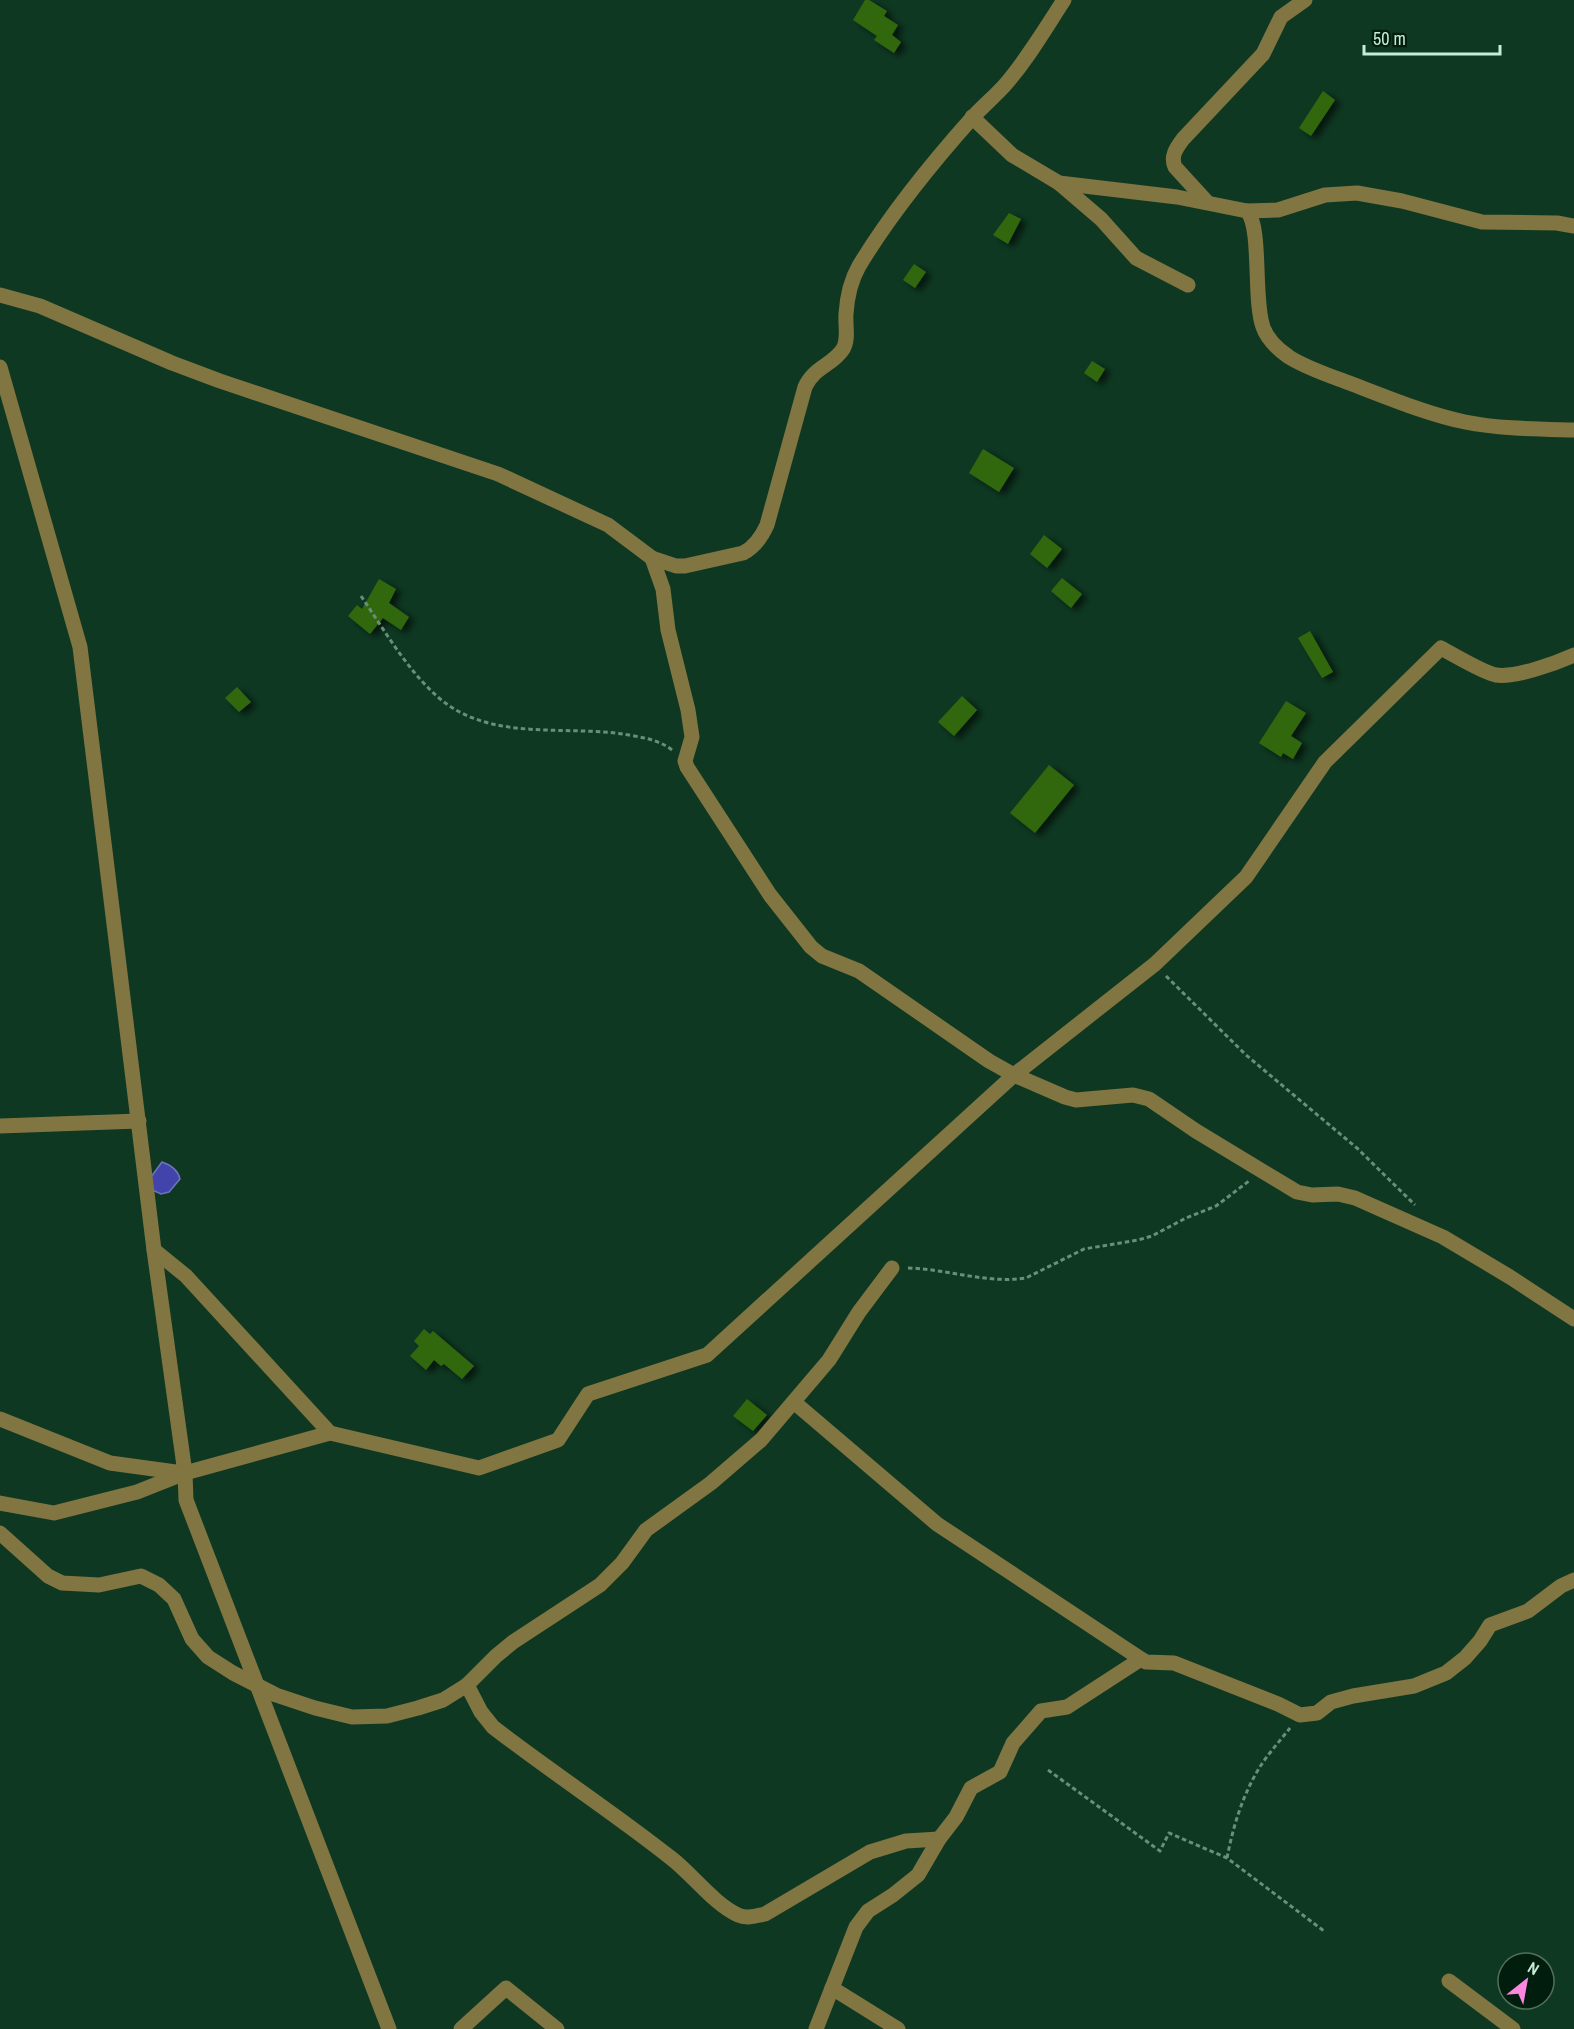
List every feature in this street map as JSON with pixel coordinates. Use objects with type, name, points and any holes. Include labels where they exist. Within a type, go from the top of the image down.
[{"type":"street","points":[[0,295],[40,306],[172,363],[220,381],[498,474],[608,525],[652,558],[676,566],[693,565],[744,553],[750,550],[767,525],[786,448],[805,387],[814,373],[837,356],[846,343],[846,314],[855,274],[896,211],[972,117],[1004,86],[1064,0]]},
{"type":"street","points":[[1207,202],[1175,167],[1174,153],[1183,139],[1263,54],[1281,17],[1305,0]]},
{"type":"street","points":[[972,117],[1018,160],[1059,183],[1101,219],[1136,258],[1188,285]]},
{"type":"street","points":[[1059,183],[1207,202],[1247,210],[1278,210],[1325,195],[1357,193],[1402,201],[1482,222],[1557,223],[1574,226]]},
{"type":"street","points":[[1247,210],[1253,222],[1258,299],[1262,322],[1272,342],[1288,357],[1314,370],[1383,396],[1464,421],[1520,428],[1574,430]]},
{"type":"street","points":[[0,367],[80,647],[154,1250],[185,1473],[186,1500],[389,2029]]},
{"type":"street","points":[[652,558],[663,589],[668,630],[688,710],[692,737],[685,761],[770,895],[811,947],[822,956],[859,971],[988,1061],[1014,1075],[1076,1100],[1133,1095],[1149,1100],[1297,1192],[1312,1195],[1338,1194],[1355,1198],[1443,1237],[1574,1319]]},
{"type":"street","points":[[0,1503],[54,1513],[137,1492],[185,1473],[330,1433],[479,1468],[558,1440],[588,1394],[707,1355],[1014,1075],[1155,964],[1246,877],[1324,762],[1441,648],[1497,675],[1519,673],[1553,664],[1574,655]]},
{"type":"street","points":[[0,1126],[138,1120]]},
{"type":"street","points":[[154,1250],[186,1276],[330,1433]]},
{"type":"street","points":[[0,1533],[48,1576],[62,1583],[99,1585],[141,1576],[159,1585],[174,1599],[192,1639],[208,1657],[233,1673],[295,1702],[352,1717],[387,1716],[418,1708],[443,1700],[467,1685],[513,1642],[600,1585],[622,1563],[646,1530],[711,1483],[761,1440],[829,1360],[859,1312],[892,1268]]},
{"type":"street","points":[[795,1402],[937,1524],[1141,1659],[1146,1662],[1174,1663],[1300,1715],[1317,1713],[1331,1702],[1414,1686],[1446,1673],[1465,1658],[1490,1625],[1528,1611],[1561,1586],[1574,1580]]},
{"type":"street","points":[[0,1419],[110,1463],[185,1473]]},
{"type":"street","points":[[816,2029],[856,1927],[868,1911],[918,1875],[939,1839],[956,1817],[971,1788],[1000,1772],[1013,1743],[1041,1710],[1067,1707],[1141,1659]]},
{"type":"street","points":[[467,1685],[493,1726],[632,1827],[682,1866],[728,1909],[739,1915],[749,1917],[765,1914],[870,1852],[906,1841],[939,1839]]},
{"type":"street","points":[[1449,1981],[1513,2029]]},
{"type":"street","points":[[461,2029],[506,1988],[557,2029]]},
{"type":"street","points":[[832,1988],[898,2029]]},
{"type":"path","points":[[361,596],[415,675],[441,699],[468,715],[485,722],[517,729],[616,733],[652,739],[665,744],[685,761]]},
{"type":"path","points":[[1155,964],[1246,1055],[1358,1149],[1422,1213]]},
{"type":"path","points":[[892,1268],[920,1268],[988,1278],[1015,1280],[1026,1278],[1084,1249],[1152,1236],[1185,1218],[1216,1206],[1262,1171]]},
{"type":"path","points":[[1227,1858],[1231,1836],[1246,1793],[1259,1768],[1300,1715]]},
{"type":"path","points":[[1048,1770],[1160,1851],[1170,1833],[1227,1858],[1324,1931]]},
{"type":"shaded area","points":[[162,1162],[174,1168],[180,1179],[169,1192],[161,1194],[150,1189],[148,1181]]},
{"type":"building","points":[[865,0],[887,11],[884,16],[898,25],[892,35],[901,42],[894,53],[874,40],[877,36],[853,20]]},
{"type":"building","points":[[1323,91],[1335,100],[1311,136],[1299,128]]},
{"type":"building","points":[[1009,213],[1021,219],[1008,244],[993,235]]},
{"type":"building","points":[[914,264],[926,272],[915,288],[903,280]]},
{"type":"building","points":[[1092,361],[1105,369],[1097,382],[1084,373]]},
{"type":"building","points":[[983,449],[1014,468],[999,492],[969,473]]},
{"type":"building","points":[[1044,535],[1062,549],[1047,568],[1030,554]]},
{"type":"building","points":[[1062,578],[1082,594],[1071,608],[1051,591]]},
{"type":"building","points":[[379,579],[396,589],[389,603],[409,617],[401,630],[383,618],[370,634],[348,616],[357,605],[362,609]]},
{"type":"building","points":[[1310,631],[1333,672],[1322,678],[1298,638]]},
{"type":"building","points":[[237,687],[251,702],[239,712],[225,698]]},
{"type":"building","points":[[962,696],[977,710],[954,736],[938,722]]},
{"type":"building","points":[[1286,701],[1306,713],[1291,736],[1302,743],[1293,759],[1283,753],[1281,757],[1259,743]]},
{"type":"building","points":[[1049,765],[1074,785],[1035,833],[1010,813]]},
{"type":"building","points":[[424,1329],[430,1334],[433,1331],[474,1366],[462,1379],[444,1364],[441,1366],[434,1360],[426,1370],[410,1356],[419,1346],[414,1341]]},
{"type":"building","points":[[747,1399],[767,1415],[753,1431],[733,1416]]}]
